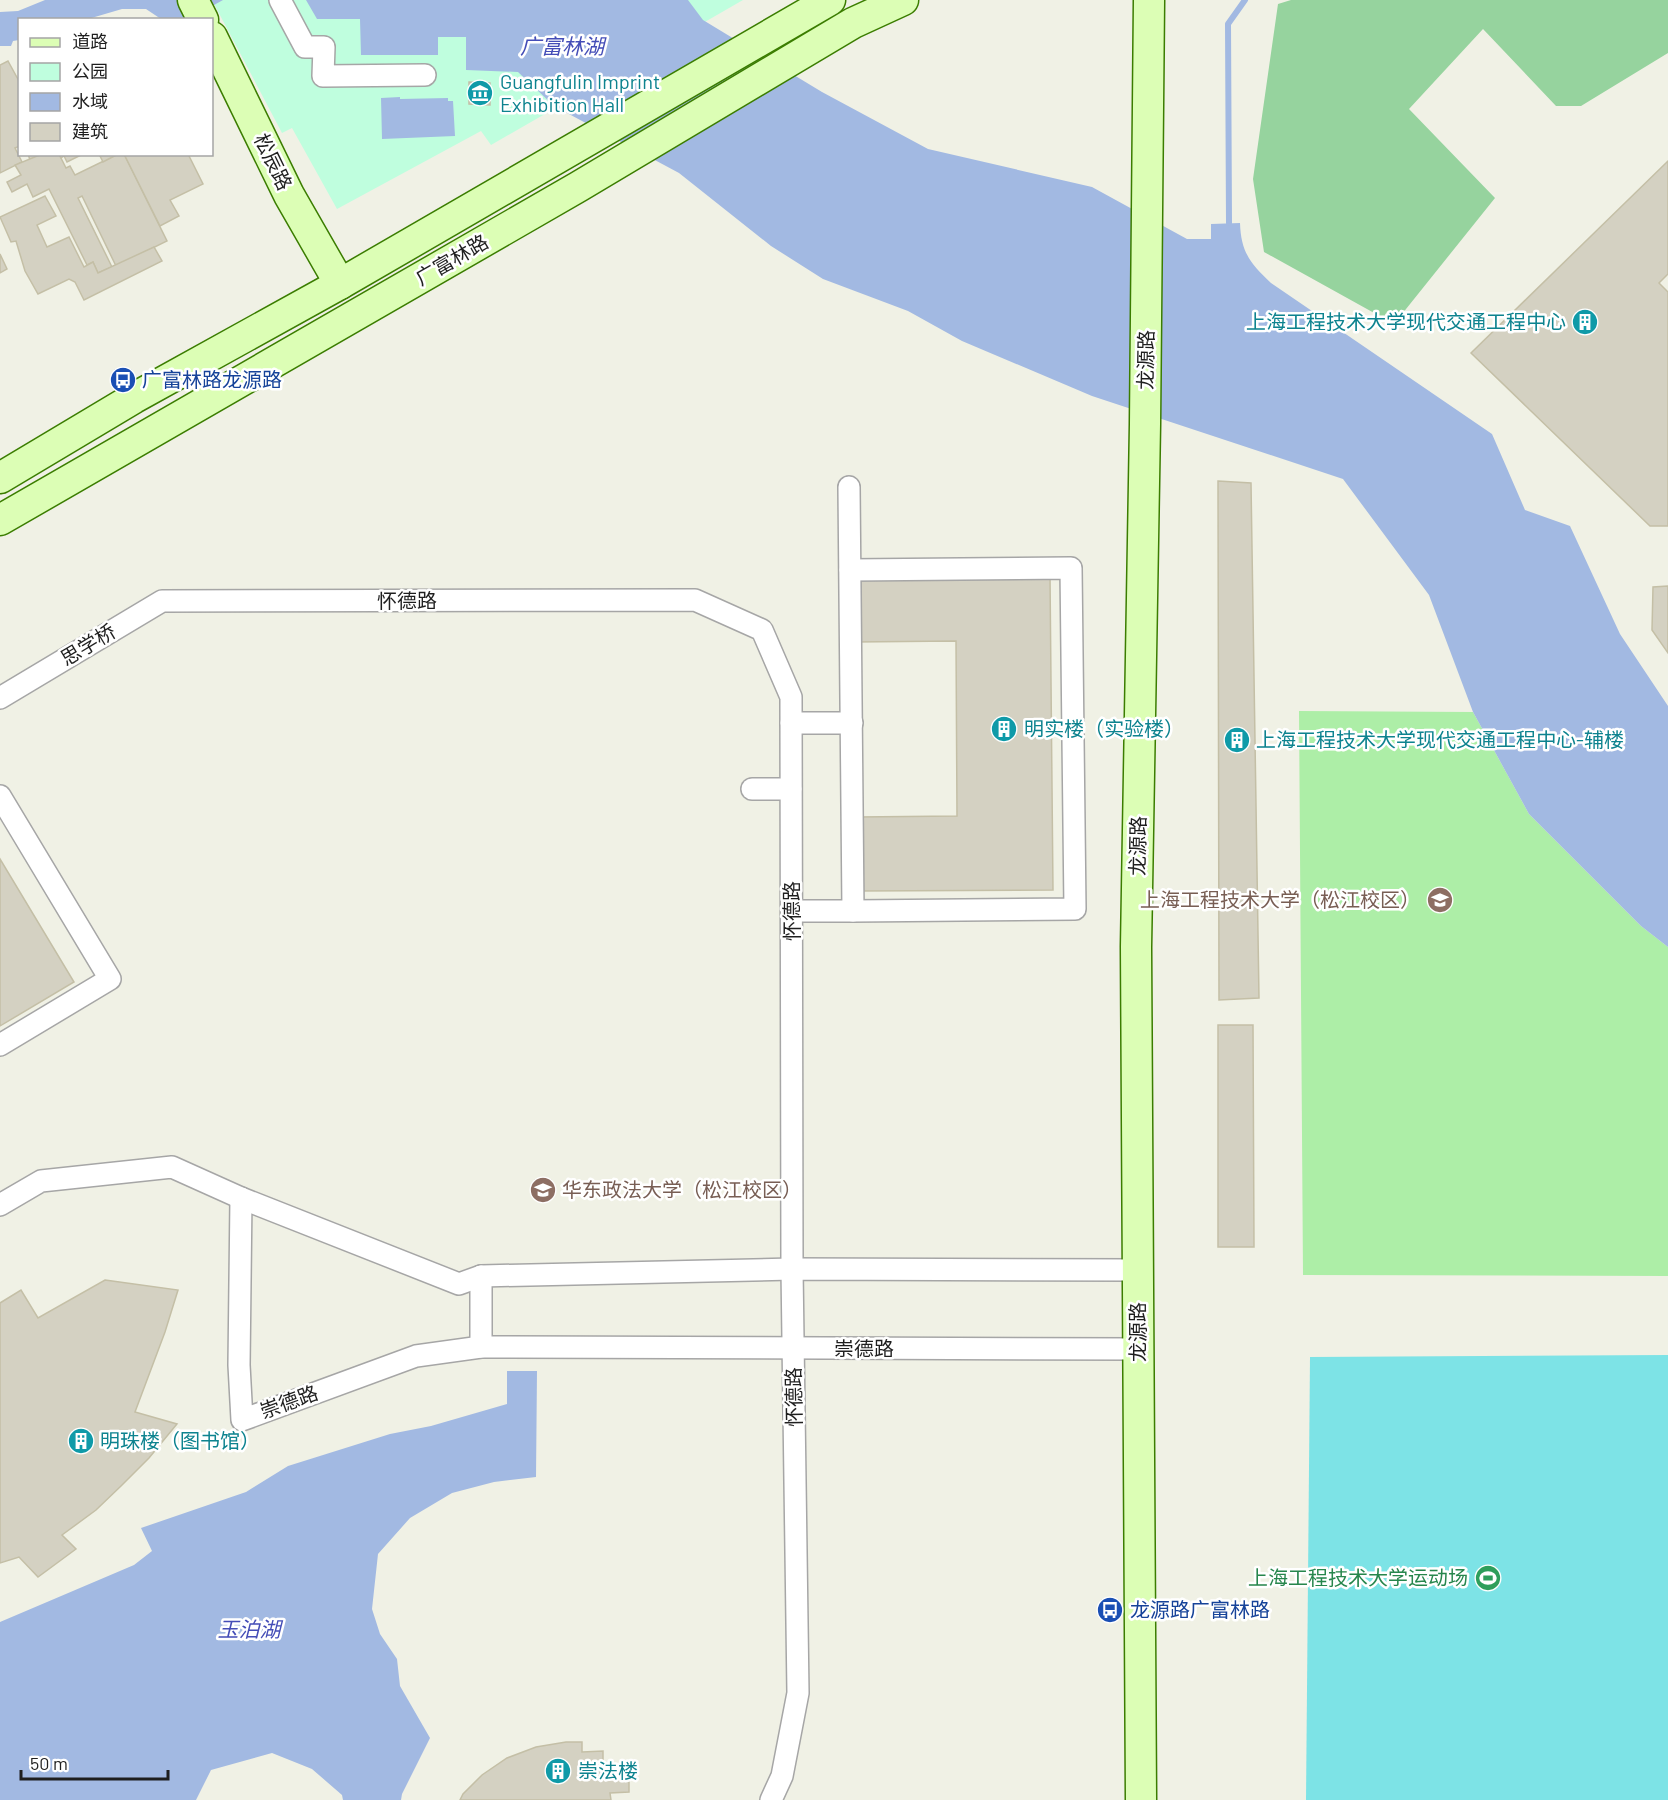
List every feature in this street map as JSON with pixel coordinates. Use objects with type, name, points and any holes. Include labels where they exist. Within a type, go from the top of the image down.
[{"type":"main road","name":"广富林路","points":[[0,478],[134,398],[340,284],[830,0]]},
{"type":"main road","name":"广富林路","points":[[0,520],[578,187],[853,22],[903,0]]},
{"type":"main road","name":"龙源路","points":[[1141,1800],[1136,947],[1145,424],[1149,0]]},
{"type":"main road","name":"松辰路","points":[[213,40],[289,195],[340,284]]},
{"type":"street","points":[[280,0],[305,47],[324,47],[323,76],[425,75]]},
{"type":"street","points":[[849,487],[853,911]]},
{"type":"street","points":[[792,911],[1074,909],[1071,568],[850,570]]},
{"type":"street","name":"怀德路","points":[[162,601],[695,600],[762,630],[791,697],[792,1269],[798,1693],[782,1776],[771,1800]]},
{"type":"street","name":"思学桥","points":[[7,693],[162,601]]},
{"type":"street","points":[[791,723],[852,723]]},
{"type":"street","points":[[752,789],[791,789]]},
{"type":"street","points":[[0,796],[110,979],[0,1045]]},
{"type":"street","points":[[0,1205],[41,1181],[172,1167],[241,1198],[459,1284],[481,1276],[792,1269],[1138,1270]]},
{"type":"street","name":"崇德路","points":[[241,1198],[238,1365],[242,1420],[416,1356],[481,1347],[1138,1349]]},
{"type":"street","points":[[481,1276],[481,1347]]},
{"type":"green space","points":[[212,0],[743,0],[491,145],[481,131],[337,209],[292,128],[282,133]]},
{"type":"green space","points":[[1291,0],[1668,0],[1668,53],[1581,106],[1556,106],[1483,29],[1409,109],[1495,198],[1394,324],[1264,252],[1253,179],[1278,4]]},
{"type":"green space","points":[[1299,711],[1473,712],[1529,814],[1641,926],[1668,947],[1668,1276],[1303,1275]]},
{"type":"shaded area","name":"上海工程技术大学运动场","points":[[1668,1355],[1668,1800],[1306,1800],[1310,1357]]},
{"type":"water","points":[[45,0],[223,0],[191,18],[160,18],[146,9],[122,9],[91,18],[18,18],[18,40],[13,41],[11,46],[0,46],[0,12],[18,11]]},
{"type":"water","name":"广富林湖","points":[[306,0],[688,0],[703,20],[822,92],[928,149],[1092,187],[1187,239],[1211,239],[1211,224],[1240,223],[1242,242],[1248,256],[1271,283],[1492,434],[1525,510],[1570,526],[1620,634],[1668,706],[1668,947],[1641,926],[1529,814],[1473,712],[1429,595],[1343,479],[1092,396],[962,341],[908,311],[823,279],[771,246],[679,173],[554,106],[518,72],[466,70],[466,37],[438,37],[438,55],[361,55],[360,19],[317,19]]},
{"type":"water","points":[[400,97],[400,99],[448,98],[448,101],[453,101],[455,136],[382,139],[381,98]]},
{"type":"water","name":"玉泊湖","points":[[507,1371],[537,1371],[536,1477],[494,1482],[452,1493],[410,1518],[378,1554],[372,1609],[380,1634],[397,1659],[400,1686],[430,1738],[401,1800],[343,1800],[342,1795],[312,1769],[272,1753],[211,1770],[196,1800],[0,1800],[0,1622],[134,1565],[152,1551],[141,1528],[246,1492],[288,1466],[390,1434],[431,1426],[507,1404]]},
{"type":"building","points":[[8,61],[18,79],[18,147],[15,148],[22,162],[0,173],[0,65]]},
{"type":"building","name":"Guangfulin Imprint Exhibition Hall","points":[[469,82],[490,83],[490,105],[469,104]]},
{"type":"building","points":[[37,156],[60,156],[66,168],[70,166],[75,175],[114,156],[125,156],[167,241],[116,266],[82,196],[78,198],[112,267],[98,273],[93,262],[87,265],[49,189],[33,197],[27,184],[12,192],[7,182],[21,175],[15,165]]},
{"type":"building","points":[[64,156],[79,156],[67,162]]},
{"type":"building","points":[[100,156],[114,156],[103,162]]},
{"type":"building","points":[[125,156],[189,156],[203,184],[170,200],[179,216],[160,226]]},
{"type":"building","name":"上海工程技术大学现代交通工程中心","points":[[1668,161],[1668,274],[1659,283],[1668,292],[1668,526],[1650,526],[1471,353]]},
{"type":"building","points":[[45,196],[56,216],[37,225],[47,247],[69,237],[84,267],[93,262],[98,273],[154,247],[162,261],[84,300],[75,282],[69,279],[38,294],[25,271],[16,241],[11,242],[0,217]]},
{"type":"building","points":[[0,254],[7,269],[0,273]]},
{"type":"building","name":"上海工程技术大学现代交通工程中心-辅楼","points":[[1218,481],[1251,483],[1259,998],[1219,1000]]},
{"type":"building","name":"明实楼（实验楼）","points":[[1050,576],[1053,890],[858,891],[857,817],[957,816],[956,641],[854,642],[853,577]]},
{"type":"building","points":[[1668,586],[1668,653],[1652,630],[1653,587]]},
{"type":"building","points":[[0,859],[74,982],[0,1026]]},
{"type":"building","points":[[1218,1025],[1253,1025],[1254,1247],[1218,1247]]},
{"type":"building","name":"明珠楼（图书馆）","points":[[105,1280],[178,1290],[135,1412],[177,1424],[149,1458],[121,1486],[96,1510],[62,1535],[76,1549],[38,1577],[19,1557],[0,1563],[0,1303],[21,1290],[38,1318]]},
{"type":"building","name":"崇法楼","points":[[582,1742],[582,1752],[603,1751],[603,1766],[629,1766],[629,1792],[610,1793],[611,1800],[460,1800],[482,1775],[507,1758],[536,1747]]},
{"type":"waterway","points":[[1229,223],[1228,24],[1245,0]]},
{"type":"place","name":"Guangfulin Imprint Exhibition Hall","points":[[480,93]]},
{"type":"place","name":"上海工程技术大学现代交通工程中心","points":[[1585,322]]},
{"type":"place","name":"广富林路龙源路","points":[[123,380]]},
{"type":"place","name":"明实楼（实验楼）","points":[[1004,729]]},
{"type":"place","name":"上海工程技术大学现代交通工程中心-辅楼","points":[[1237,740]]},
{"type":"place","name":"上海工程技术大学（松江校区）","points":[[1440,900]]},
{"type":"place","name":"华东政法大学（松江校区）","points":[[543,1190]]},
{"type":"place","name":"明珠楼（图书馆）","points":[[81,1441]]},
{"type":"place","name":"上海工程技术大学运动场","points":[[1488,1578]]},
{"type":"place","name":"龙源路广富林路","points":[[1110,1610]]},
{"type":"place","name":"崇法楼","points":[[558,1771]]}]
